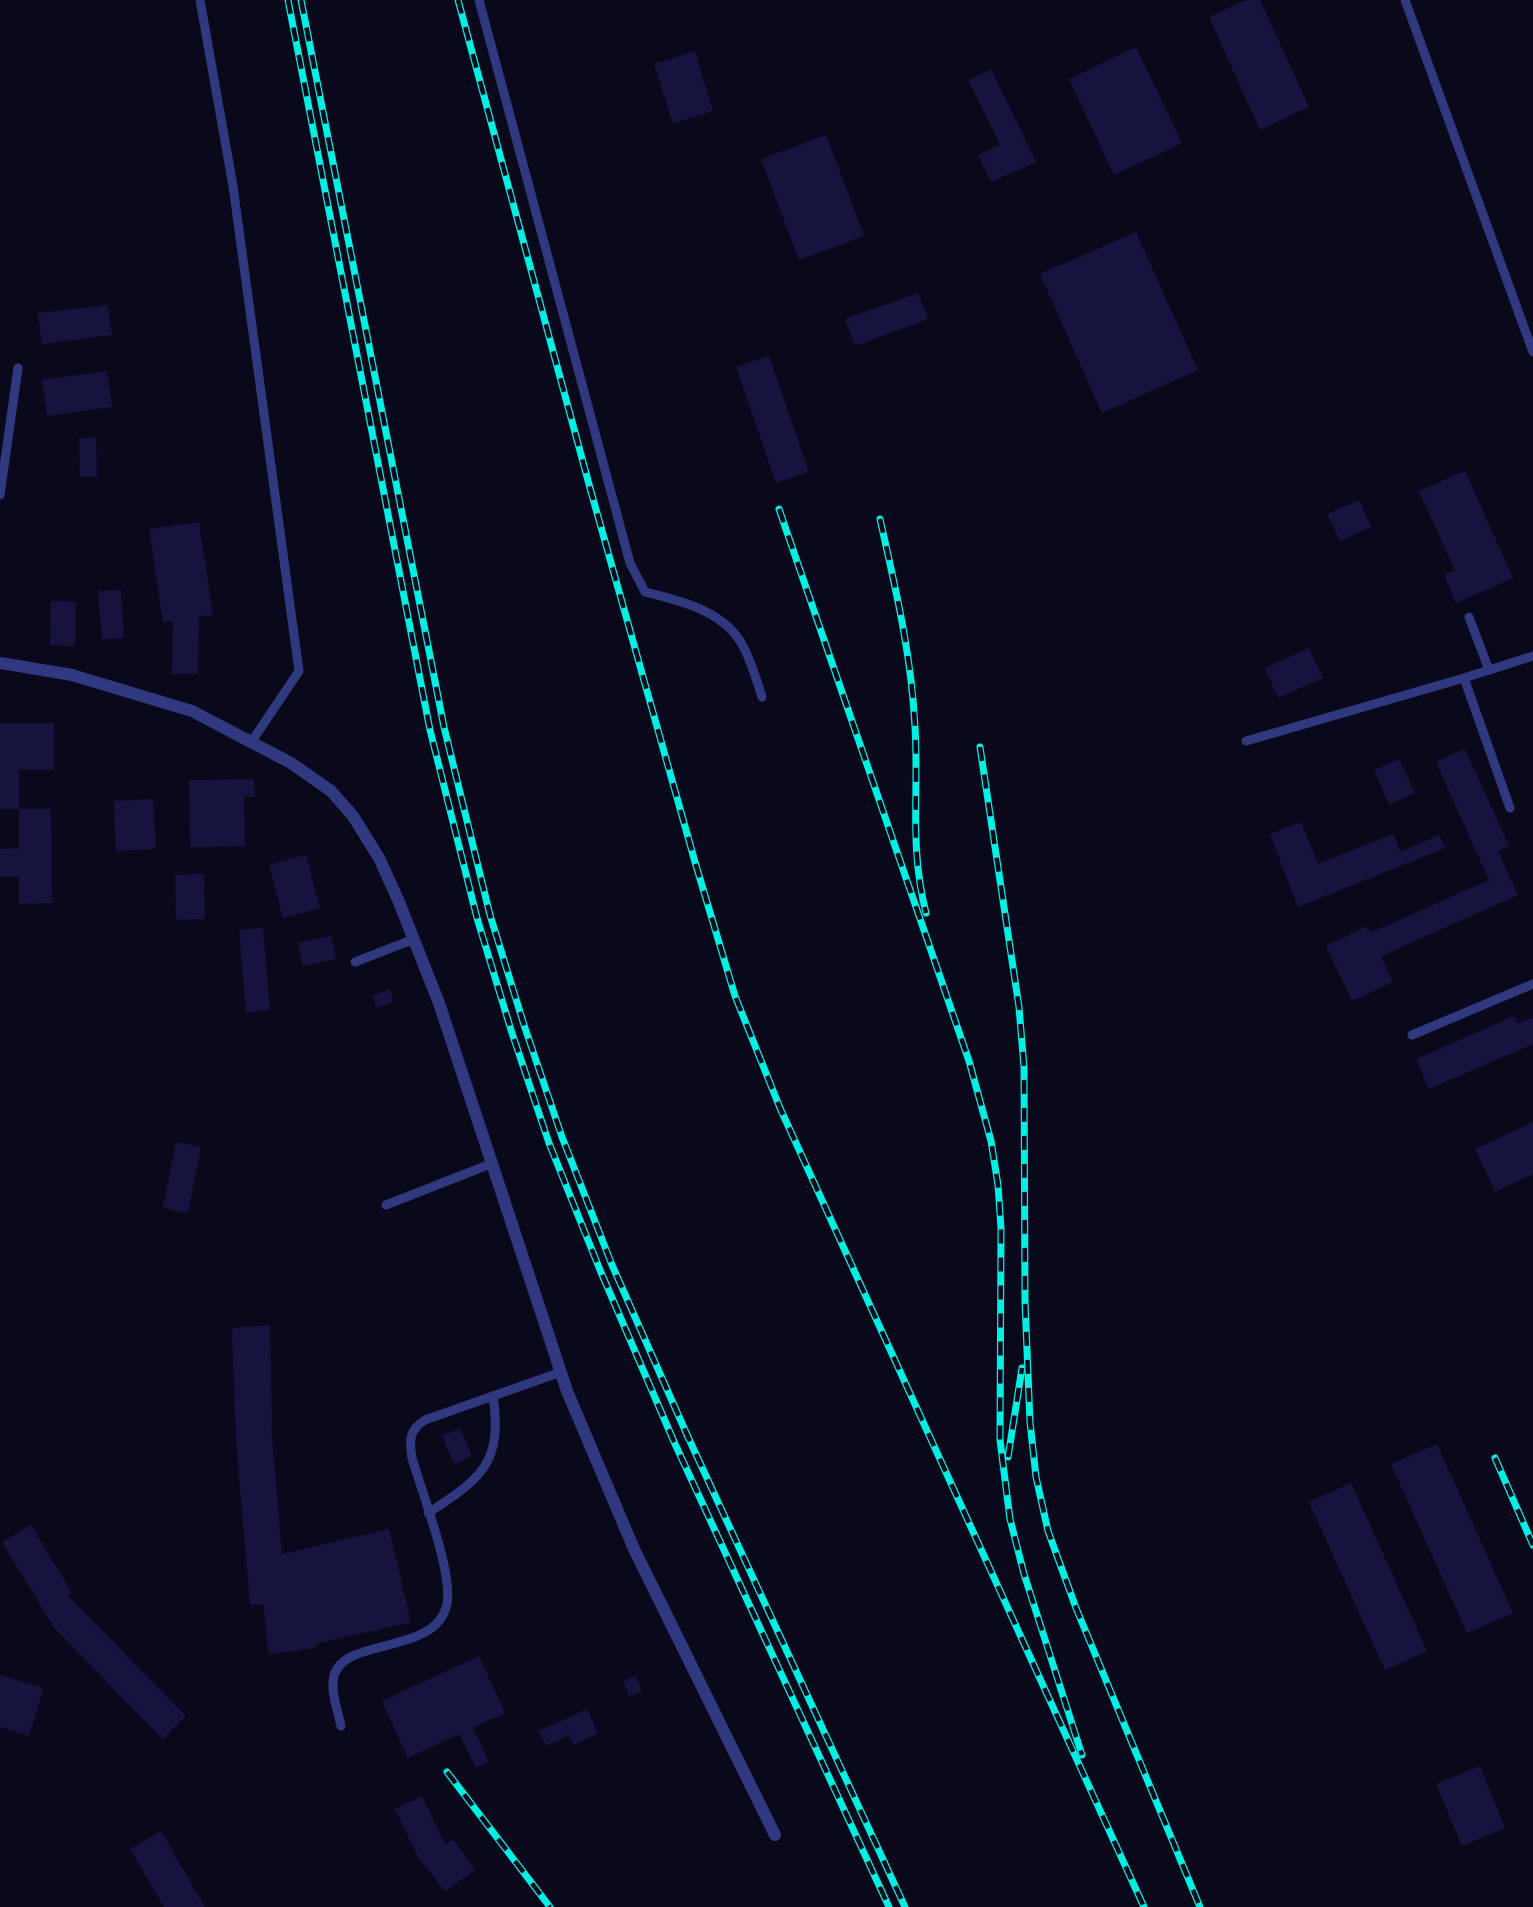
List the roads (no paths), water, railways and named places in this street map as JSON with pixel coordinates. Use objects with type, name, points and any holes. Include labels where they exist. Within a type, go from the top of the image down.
[{"type":"street","points":[[0,663],[72,675],[192,711],[291,763],[331,791],[353,816],[378,858],[414,939],[493,1163],[561,1372],[634,1550],[775,1834]]},
{"type":"lane","points":[[200,0],[233,186],[299,670],[252,741]]},
{"type":"lane","points":[[479,0],[630,563],[645,592],[678,600],[718,617],[744,647],[762,698]]},
{"type":"lane","points":[[1405,0],[1533,352]]},
{"type":"lane","points":[[0,495],[18,368]]},
{"type":"lane","points":[[1469,617],[1489,670]]},
{"type":"lane","points":[[1246,741],[1533,656]]},
{"type":"lane","points":[[1464,678],[1510,808]]},
{"type":"lane","points":[[355,962],[414,939]]},
{"type":"lane","points":[[1412,1035],[1533,984]]},
{"type":"lane","points":[[386,1205],[493,1163]]},
{"type":"lane","points":[[341,1726],[333,1683],[339,1666],[349,1658],[405,1641],[429,1630],[442,1619],[447,1604],[447,1585],[412,1458],[410,1436],[425,1420],[561,1372]]},
{"type":"lane","points":[[428,1513],[469,1486],[483,1470],[496,1436],[493,1396]]},
{"type":"railway","points":[[288,0],[430,730],[477,918],[511,1030],[549,1143],[600,1270],[675,1444],[889,1907]]},
{"type":"railway","points":[[301,0],[444,727],[490,915],[524,1025],[562,1137],[612,1265],[688,1437],[905,1907]]},
{"type":"railway","points":[[458,0],[590,488],[735,996],[780,1108],[1144,1907]]},
{"type":"railway","points":[[779,509],[969,1061],[991,1141],[998,1185],[1001,1228],[1000,1440],[1010,1519],[1024,1574],[1082,1755]]},
{"type":"railway","points":[[880,519],[902,622],[910,673],[916,751],[916,842],[926,913]]},
{"type":"railway","points":[[980,747],[1019,1007],[1024,1067],[1025,1302],[1030,1422],[1036,1477],[1048,1531],[1076,1608],[1200,1907]]},
{"type":"railway","points":[[1008,1457],[1022,1368]]},
{"type":"railway","points":[[1495,1458],[1533,1545]]},
{"type":"railway","points":[[447,1772],[550,1907]]}]
